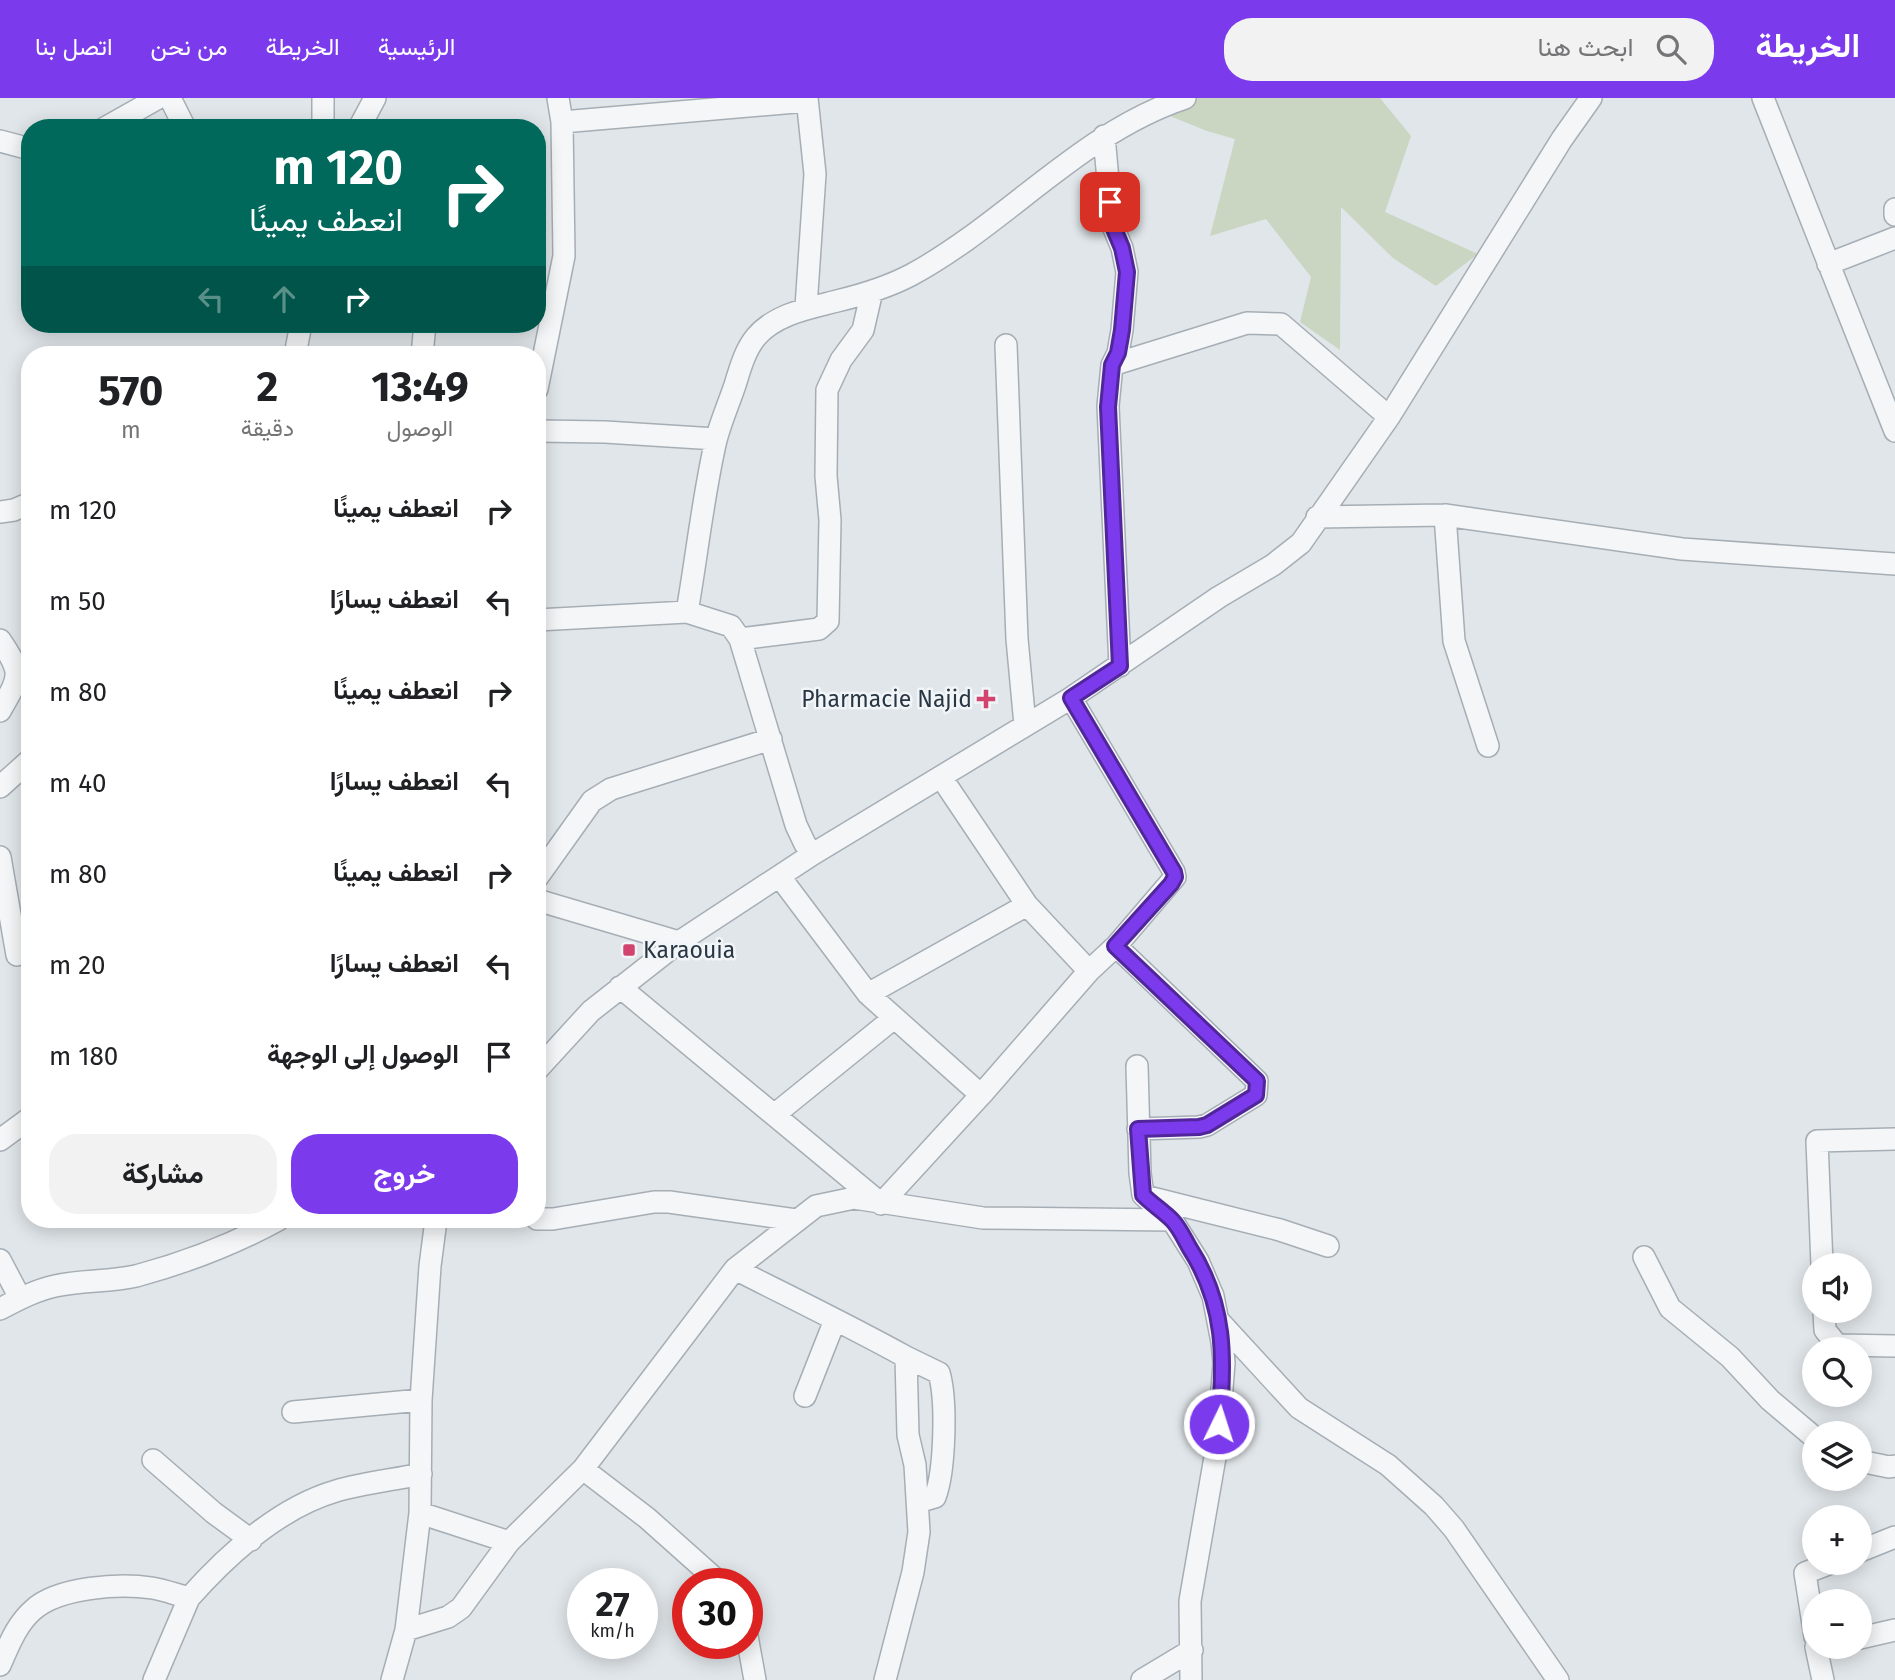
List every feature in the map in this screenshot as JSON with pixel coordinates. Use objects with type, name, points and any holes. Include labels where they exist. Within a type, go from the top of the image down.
[{"type":"street","points":[[121,119],[158,98]]},
{"type":"street","points":[[170,98],[180,119]]},
{"type":"street","points":[[323,98],[323,119]]},
{"type":"street","points":[[364,119],[375,98]]},
{"type":"street","points":[[546,346],[564,256],[562,122],[558,98]]},
{"type":"street","points":[[687,612],[716,439],[742,363],[755,337],[765,328],[806,307],[892,286],[956,249],[1142,106],[1185,98]]},
{"type":"street","points":[[546,1060],[591,1011],[678,942],[813,854],[1071,698],[1219,597],[1273,565],[1301,543],[1389,417],[1562,139],[1591,98]]},
{"type":"street","points":[[1763,98],[1895,431]]},
{"type":"street","points":[[562,122],[807,99],[815,174],[806,307]]},
{"type":"street","points":[[1104,136],[1112,224],[1122,248],[1127,272],[1122,330],[1118,353],[1112,365],[1108,407],[1120,666]]},
{"type":"street","points":[[0,141],[21,147]]},
{"type":"street","points":[[1895,209],[1895,215]]},
{"type":"street","points":[[1828,264],[1895,238]]},
{"type":"street","points":[[740,639],[819,629],[828,621],[830,520],[825,475],[827,390],[841,360],[863,330],[872,291]]},
{"type":"street","points":[[1112,365],[1247,323],[1281,324],[1389,417]]},
{"type":"street","points":[[1006,345],[1016,612],[1025,725]]},
{"type":"street","points":[[546,431],[716,439]]},
{"type":"street","points":[[0,512],[21,507]]},
{"type":"street","points":[[1317,517],[1445,515],[1682,549],[1895,564]]},
{"type":"street","points":[[1445,515],[1454,641],[1488,746]]},
{"type":"street","points":[[546,620],[687,612],[731,626],[740,639],[796,825],[813,854]]},
{"type":"street","points":[[0,640],[18,671],[14,686],[0,710]]},
{"type":"street","points":[[881,1204],[1175,877],[1071,698]]},
{"type":"street","points":[[546,865],[592,801],[611,789],[771,739]]},
{"type":"street","points":[[0,787],[21,768]]},
{"type":"street","points":[[940,777],[1027,905],[1089,971]]},
{"type":"street","points":[[0,857],[12,957]]},
{"type":"street","points":[[780,877],[868,994],[981,1095]]},
{"type":"street","points":[[546,903],[678,942]]},
{"type":"street","points":[[868,994],[1027,905]]},
{"type":"street","points":[[1115,946],[1257,1081],[1256,1095],[1207,1125],[1138,1129]]},
{"type":"street","points":[[620,987],[881,1204]]},
{"type":"street","points":[[774,1115],[894,1018]]},
{"type":"street","points":[[1137,1066],[1143,1195],[1172,1220],[1207,1278],[1219,1321],[1224,1363],[1220,1418],[1209,1496],[1190,1601],[1191,1680]]},
{"type":"street","points":[[0,1140],[21,1125]]},
{"type":"street","points":[[1822,1253],[1817,1141],[1895,1139]]},
{"type":"street","points":[[1143,1195],[1280,1230],[1328,1246]]},
{"type":"street","points":[[407,1630],[448,1617],[461,1608],[509,1542],[583,1469],[735,1269],[816,1206],[854,1198],[983,1218],[1172,1220]]},
{"type":"street","points":[[546,1219],[669,1202],[796,1220]]},
{"type":"street","points":[[0,1309],[20,1298],[56,1286],[134,1276],[169,1266],[263,1228]]},
{"type":"street","points":[[392,1680],[407,1630],[420,1513],[421,1400],[433,1228]]},
{"type":"street","points":[[1644,1257],[1670,1308],[1730,1357],[1770,1400],[1802,1427]]},
{"type":"street","points":[[0,1260],[20,1298]]},
{"type":"street","points":[[735,1269],[939,1373],[943,1393],[940,1485],[935,1497],[918,1502]]},
{"type":"street","points":[[805,1396],[835,1321]]},
{"type":"street","points":[[1219,1321],[1299,1408],[1388,1465],[1434,1506],[1454,1530],[1558,1680]]},
{"type":"street","points":[[1825,1323],[1825,1330],[1837,1345],[1895,1346]]},
{"type":"street","points":[[885,1680],[913,1572],[919,1532],[915,1465],[908,1435],[906,1357]]},
{"type":"street","points":[[293,1412],[421,1400]]},
{"type":"street","points":[[153,1460],[214,1513],[251,1540]]},
{"type":"street","points":[[1872,1463],[1895,1466]]},
{"type":"street","points":[[583,1469],[647,1518],[703,1568]]},
{"type":"street","points":[[154,1680],[189,1598],[219,1564],[298,1506],[336,1491],[421,1474]]},
{"type":"street","points":[[420,1513],[509,1542]]},
{"type":"street","points":[[1872,1546],[1895,1537]]},
{"type":"street","points":[[0,1665],[13,1634],[30,1612],[54,1597],[105,1587],[151,1588],[189,1598]]},
{"type":"street","points":[[1872,1635],[1895,1630]]},
{"type":"street","points":[[1142,1680],[1192,1650]]},
{"type":"street","points":[[751,1659],[755,1680]]},
{"type":"street","points":[[1820,1659],[1823,1680]]},
{"type":"green space","points":[[1178,98],[1380,98],[1411,136],[1385,212],[1478,254],[1436,286],[1393,258],[1341,207],[1340,350],[1300,322],[1311,277],[1266,219],[1210,236],[1235,139],[1160,112]]},
{"type":"place","name":"Pharmacie Najid","points":[[986,699]]},
{"type":"place","name":"Karaouia","points":[[629,950]]},
{"type":"route","points":[[1110,202],[1112,224],[1122,248],[1127,272],[1122,330],[1109,381],[1108,407],[1120,666],[1071,698],[1175,877],[1115,946],[1257,1081],[1256,1095],[1207,1125],[1138,1129],[1143,1195],[1172,1220],[1198,1261],[1213,1296],[1223,1342],[1224,1363],[1219,1424]]}]
